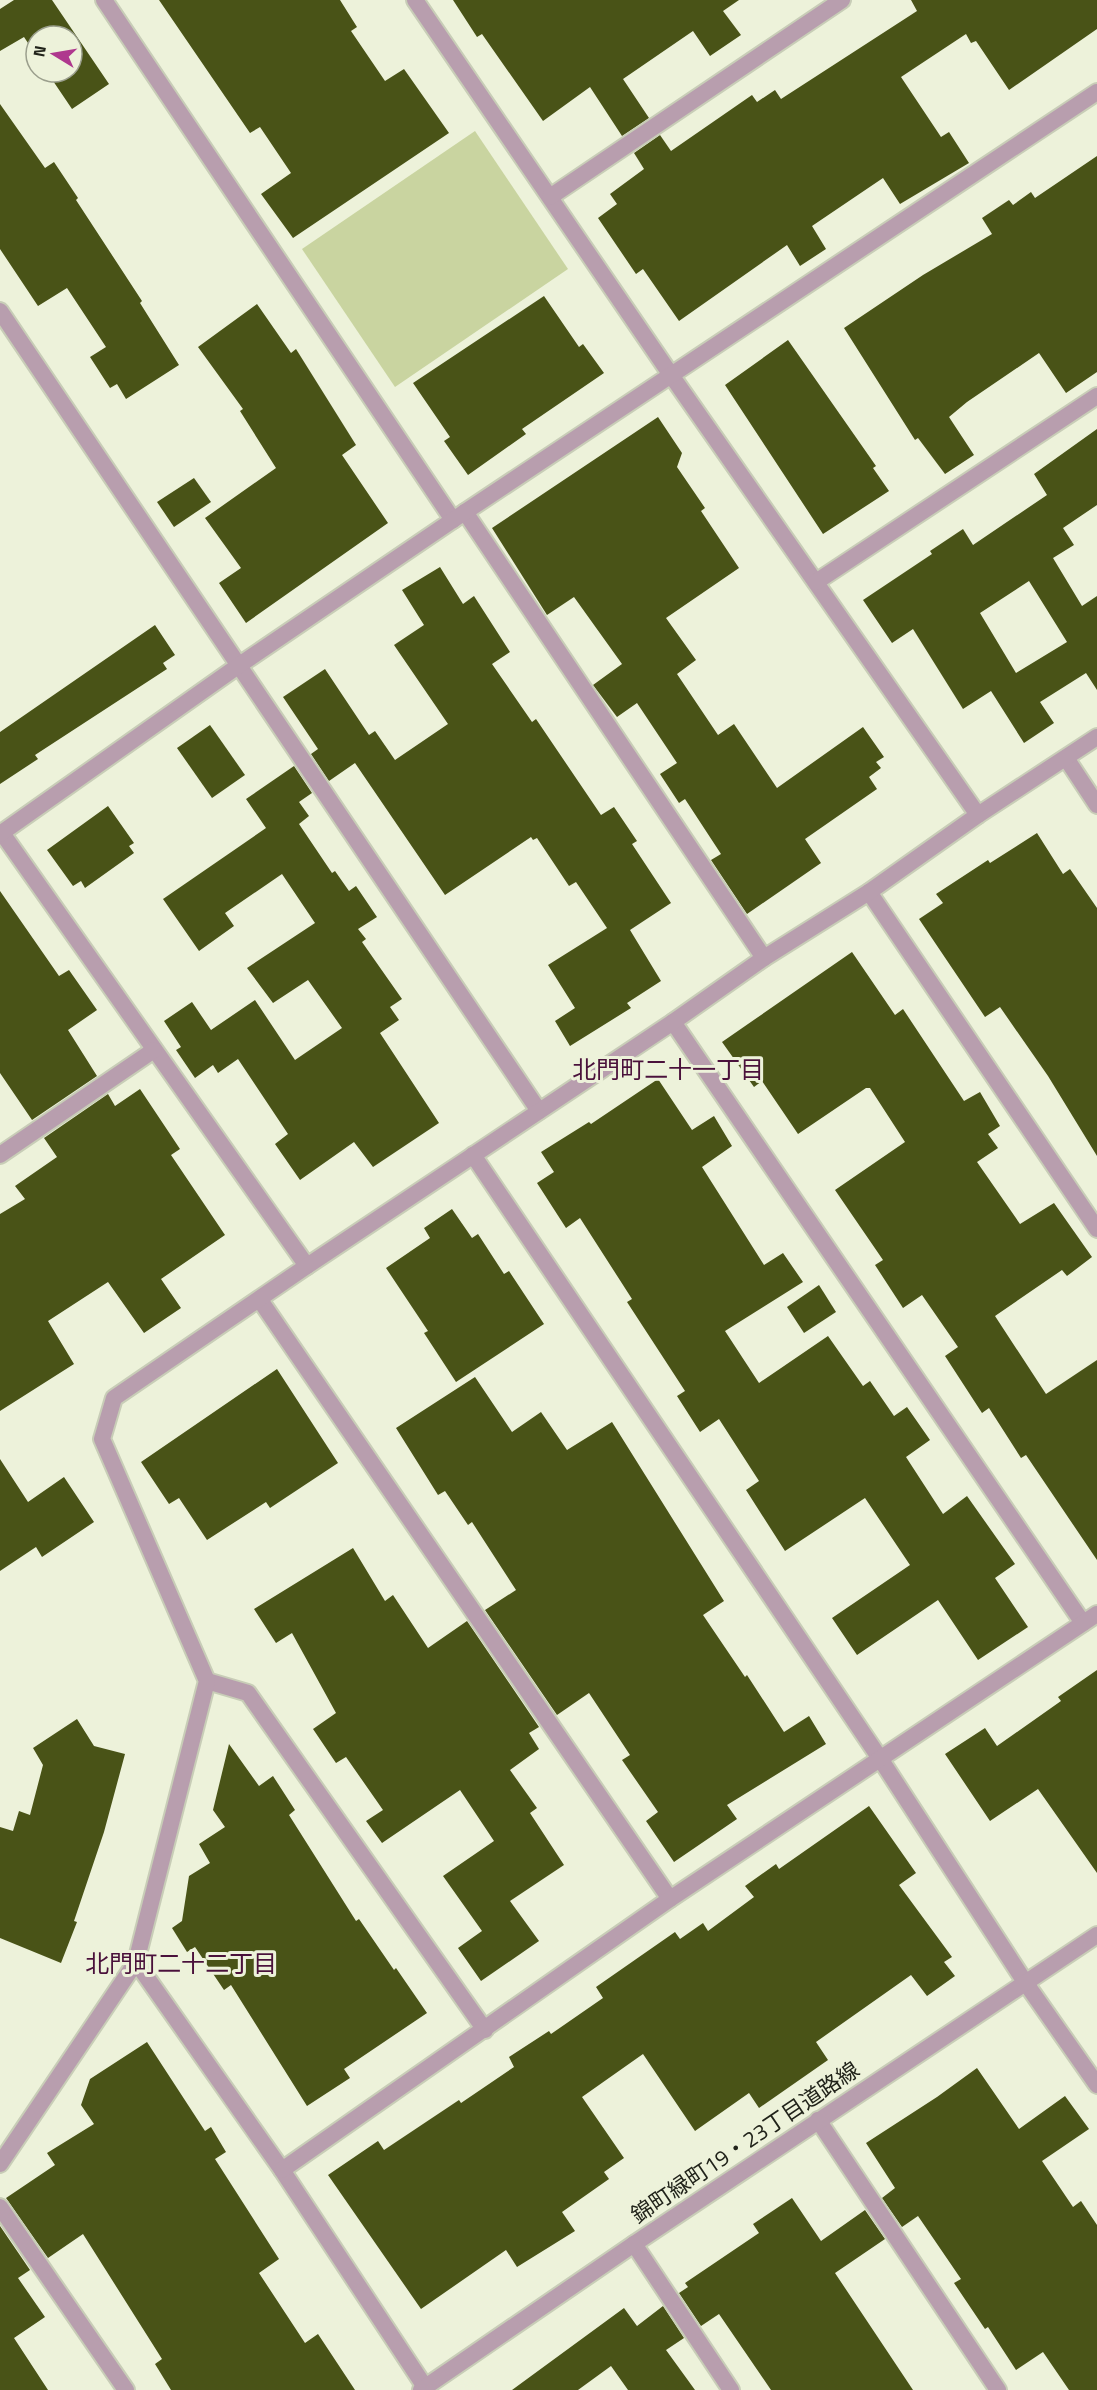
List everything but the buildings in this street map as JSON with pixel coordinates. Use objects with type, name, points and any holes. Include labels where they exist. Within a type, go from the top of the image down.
[{"type":"street","points":[[104,0],[764,958]]},
{"type":"street","points":[[415,0],[671,375],[978,815]]},
{"type":"street","points":[[550,197],[842,0]]},
{"type":"street","points":[[307,1266],[1,834],[238,666],[459,516],[1097,92]]},
{"type":"street","points":[[0,311],[539,1111]]},
{"type":"street","points":[[816,582],[1097,396]]},
{"type":"street","points":[[0,2163],[136,1962],[207,1681],[102,1439],[114,1398],[307,1266],[673,1022],[764,958],[869,892],[978,815],[1097,737]]},
{"type":"street","points":[[1066,758],[1097,805]]},
{"type":"street","points":[[869,892],[1097,1229]]},
{"type":"street","points":[[282,2170],[670,1899],[881,1760],[1090,1618],[673,1022]]},
{"type":"street","points":[[0,1155],[154,1050]]},
{"type":"street","points":[[473,1155],[881,1760],[1025,1982],[1097,2085]]},
{"type":"street","points":[[260,1300],[670,1899]]},
{"type":"street","points":[[207,1681],[248,1693],[485,2030]]},
{"type":"street","name":"錦町緑町19・23丁目道路線","points":[[425,2389],[634,2244],[1097,1935]]},
{"type":"street","points":[[136,1962],[282,2170],[425,2389]]},
{"type":"street","points":[[818,2120],[998,2390]]},
{"type":"street","points":[[0,2206],[126,2390]]},
{"type":"street","points":[[634,2244],[731,2390]]},
{"type":"green space","points":[[475,131],[568,269],[395,387],[302,249]]},
{"type":"district","name":"北門町二十一丁目","points":[[668,1070]]},
{"type":"district","name":"北門町二十二丁目","points":[[181,1964]]}]
